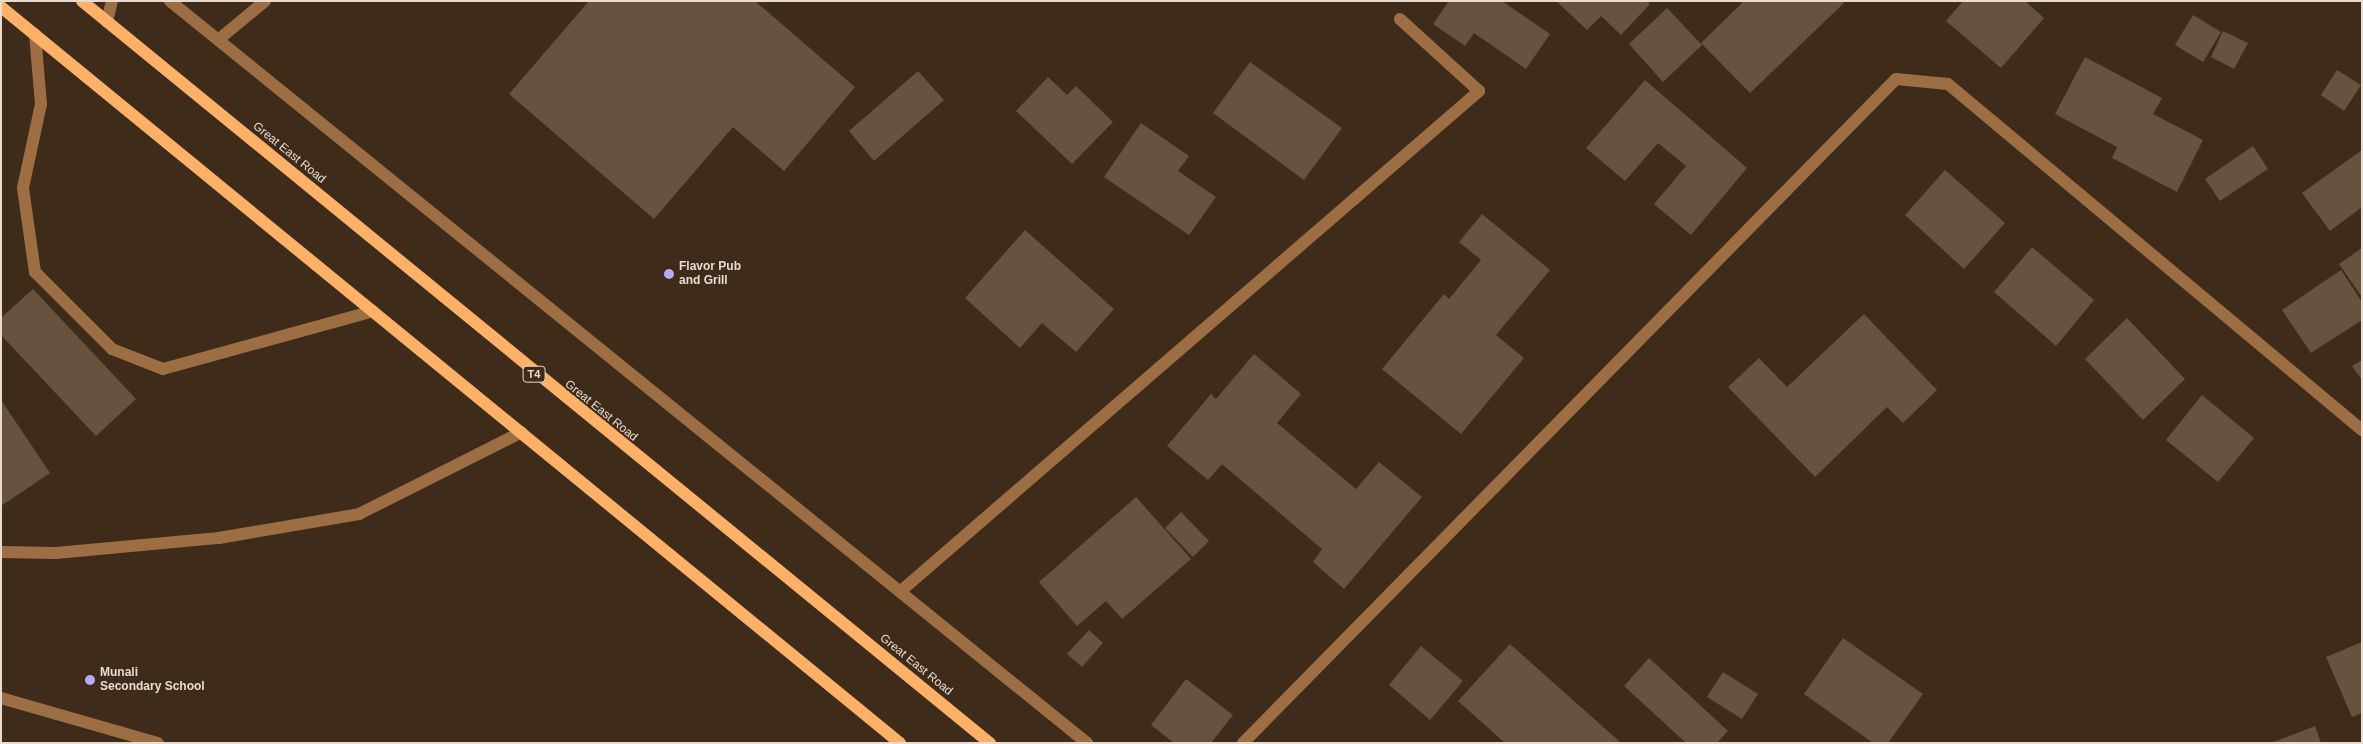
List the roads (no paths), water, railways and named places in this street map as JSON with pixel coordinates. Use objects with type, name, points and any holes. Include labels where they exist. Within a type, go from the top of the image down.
[{"type":"main road","name":"Great East Road","points":[[82,1],[990,743]]},
{"type":"main road","points":[[1,7],[900,743]]},
{"type":"street","points":[[107,22],[112,1]]},
{"type":"street","points":[[170,1],[902,590],[1087,743]]},
{"type":"street","points":[[218,40],[265,1]]},
{"type":"street","points":[[902,590],[1479,91],[1400,19]]},
{"type":"street","points":[[34,34],[42,104],[23,188],[35,272],[112,349],[163,369],[373,311]]},
{"type":"street","points":[[1243,743],[1896,79],[1948,84],[2362,430]]},
{"type":"street","points":[[1,552],[56,552],[219,538],[359,514],[522,432]]},
{"type":"street","points":[[1,698],[158,743]]},
{"type":"place","name":"Flavor Pub and Grill","points":[[669,274]]},
{"type":"place","name":"Munali Secondary School","points":[[90,680]]}]
